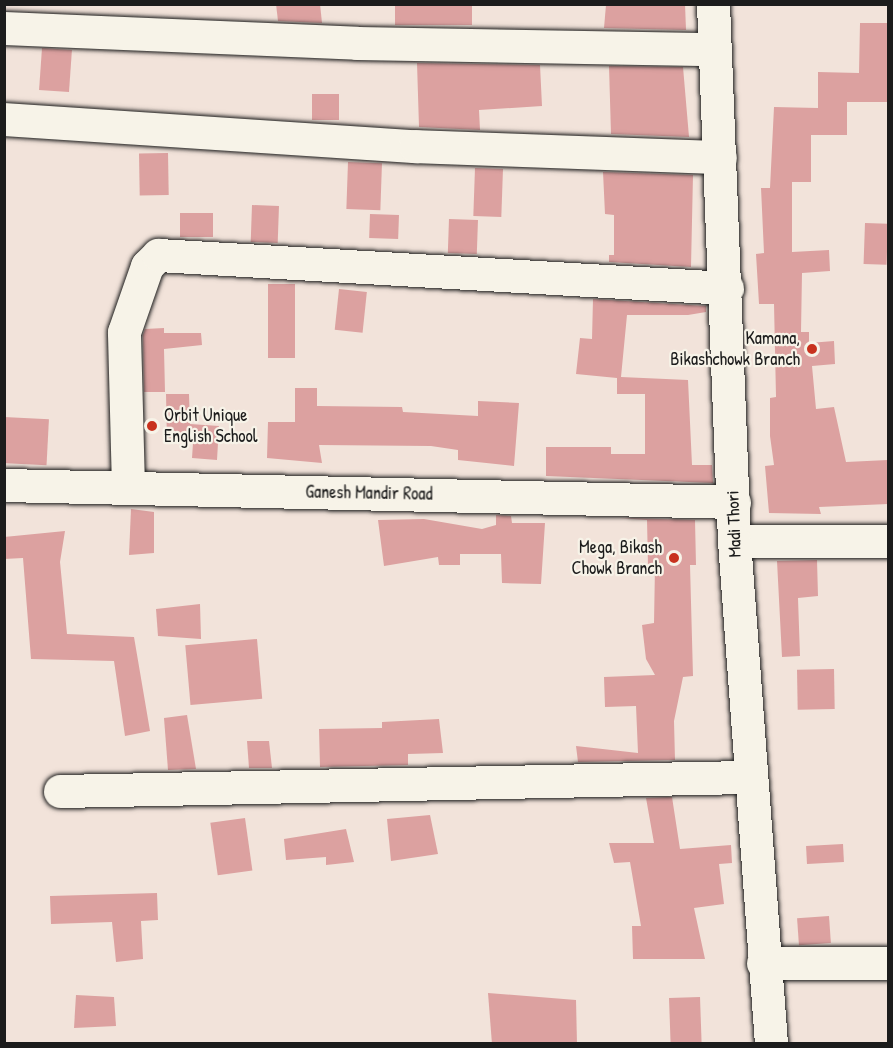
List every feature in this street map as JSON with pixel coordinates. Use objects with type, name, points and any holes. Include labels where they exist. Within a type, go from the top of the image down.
[{"type":"street","name":"Madi Thori","points":[[713,4],[727,288],[734,541],[748,777],[771,1044]]},
{"type":"street","points":[[4,28],[357,43],[715,49]]},
{"type":"street","points":[[4,119],[415,146],[720,157]]},
{"type":"street","points":[[128,487],[124,332],[147,266],[158,255],[727,288]]},
{"type":"street","name":"Ganesh Mandir Road","points":[[4,485],[734,502]]},
{"type":"street","points":[[734,541],[888,541]]},
{"type":"street","points":[[60,791],[748,777]]},
{"type":"street","points":[[763,963],[888,963]]},
{"type":"building","points":[[276,4],[320,4],[322,23],[278,21]]},
{"type":"building","points":[[395,4],[472,4],[472,25],[395,25]]},
{"type":"building","points":[[685,4],[686,30],[604,28],[606,5]]},
{"type":"building","points":[[860,23],[888,23],[888,102],[847,102],[847,135],[811,135],[811,182],[792,182],[792,252],[829,250],[830,271],[802,273],[801,332],[809,332],[809,343],[834,341],[835,364],[812,366],[816,409],[834,407],[846,462],[888,460],[888,504],[819,507],[821,514],[769,513],[765,466],[774,465],[770,436],[770,398],[776,397],[774,304],[759,304],[756,254],[764,253],[761,188],[770,188],[774,107],[818,108],[818,72],[859,73]]},
{"type":"building","points":[[42,48],[72,50],[69,92],[39,90]]},
{"type":"building","points":[[417,63],[540,65],[542,106],[479,110],[480,130],[419,127]]},
{"type":"building","points":[[609,66],[683,67],[689,137],[611,134]]},
{"type":"building","points":[[312,94],[339,94],[339,120],[312,120]]},
{"type":"building","points":[[168,153],[169,195],[140,195],[139,154]]},
{"type":"building","points":[[348,162],[382,163],[380,210],[346,209]]},
{"type":"building","points":[[475,168],[503,169],[501,217],[473,216]]},
{"type":"building","points":[[603,172],[693,175],[691,267],[609,262],[609,255],[614,255],[614,215],[605,214]]},
{"type":"building","points":[[252,205],[279,206],[278,243],[251,242]]},
{"type":"building","points":[[180,213],[213,213],[213,237],[180,237]]},
{"type":"building","points":[[370,214],[399,215],[398,239],[369,238]]},
{"type":"building","points":[[449,219],[478,220],[477,254],[448,253]]},
{"type":"building","points":[[865,223],[888,224],[887,265],[864,264]]},
{"type":"building","points":[[268,284],[295,284],[295,358],[268,358]]},
{"type":"building","points":[[339,289],[367,292],[363,333],[335,330]]},
{"type":"building","points":[[593,299],[706,306],[706,312],[688,315],[627,315],[621,377],[688,380],[692,465],[712,465],[713,483],[546,476],[546,447],[611,447],[611,454],[645,454],[645,394],[617,394],[617,378],[576,374],[580,338],[592,339]]},
{"type":"building","points":[[164,328],[164,333],[201,333],[202,345],[164,349],[165,392],[144,392],[143,335],[145,329]]},
{"type":"building","points":[[295,388],[317,388],[317,406],[402,407],[403,412],[478,416],[478,401],[519,403],[514,466],[458,460],[458,450],[431,446],[319,445],[322,463],[267,458],[268,422],[295,422]]},
{"type":"building","points":[[166,394],[189,394],[190,424],[219,426],[217,460],[192,458],[193,443],[167,443]]},
{"type":"building","points":[[4,417],[49,419],[47,465],[4,463]]},
{"type":"building","points":[[131,509],[154,512],[154,553],[129,555]]},
{"type":"building","points":[[496,515],[511,516],[512,523],[545,523],[541,584],[502,583],[501,554],[460,554],[460,565],[439,565],[438,557],[384,566],[378,520],[424,519],[482,529],[496,525]]},
{"type":"building","points":[[619,518],[701,520],[695,520],[696,565],[690,565],[693,676],[683,677],[674,721],[675,760],[578,762],[576,746],[638,753],[636,706],[605,707],[604,677],[655,675],[646,659],[642,625],[654,623],[655,566],[648,566],[647,520]]},
{"type":"building","points":[[65,531],[60,562],[67,634],[134,637],[150,731],[125,736],[114,661],[31,659],[23,558],[4,559],[4,537]]},
{"type":"building","points":[[817,560],[818,596],[798,598],[800,656],[782,657],[777,561]]},
{"type":"building","points":[[200,604],[201,639],[158,636],[156,609]]},
{"type":"building","points":[[257,639],[262,699],[191,705],[185,645]]},
{"type":"building","points":[[834,669],[835,709],[798,710],[797,670]]},
{"type":"building","points":[[187,715],[196,769],[168,770],[164,718]]},
{"type":"building","points":[[439,719],[443,753],[408,754],[408,765],[320,767],[319,729],[382,728],[382,722]]},
{"type":"building","points":[[247,741],[269,741],[272,768],[249,768]]},
{"type":"building","points":[[672,797],[680,849],[731,845],[732,863],[719,864],[724,904],[694,908],[705,959],[633,959],[632,926],[641,926],[630,862],[614,863],[609,843],[654,843],[646,798]]},
{"type":"building","points":[[430,815],[438,854],[391,861],[387,819]]},
{"type":"building","points":[[245,818],[252,870],[218,875],[210,823]]},
{"type":"building","points":[[346,829],[354,862],[326,865],[326,857],[286,860],[284,839]]},
{"type":"building","points":[[843,844],[844,862],[807,864],[806,846]]},
{"type":"building","points":[[157,893],[158,920],[141,921],[143,959],[116,962],[112,922],[51,924],[50,896]]},
{"type":"building","points":[[829,916],[831,943],[799,945],[797,918]]},
{"type":"building","points":[[488,993],[576,1000],[577,1044],[492,1044]]},
{"type":"building","points":[[76,995],[114,997],[116,1026],[74,1028]]},
{"type":"building","points":[[700,997],[702,1044],[671,1044],[669,998]]},
{"type":"place","name":"Kamana, Bikashchowk Branch","points":[[812,349]]},
{"type":"place","name":"Orbit Unique English School","points":[[152,426]]},
{"type":"place","name":"Mega, Bikash Chowk Branch","points":[[674,558]]}]
